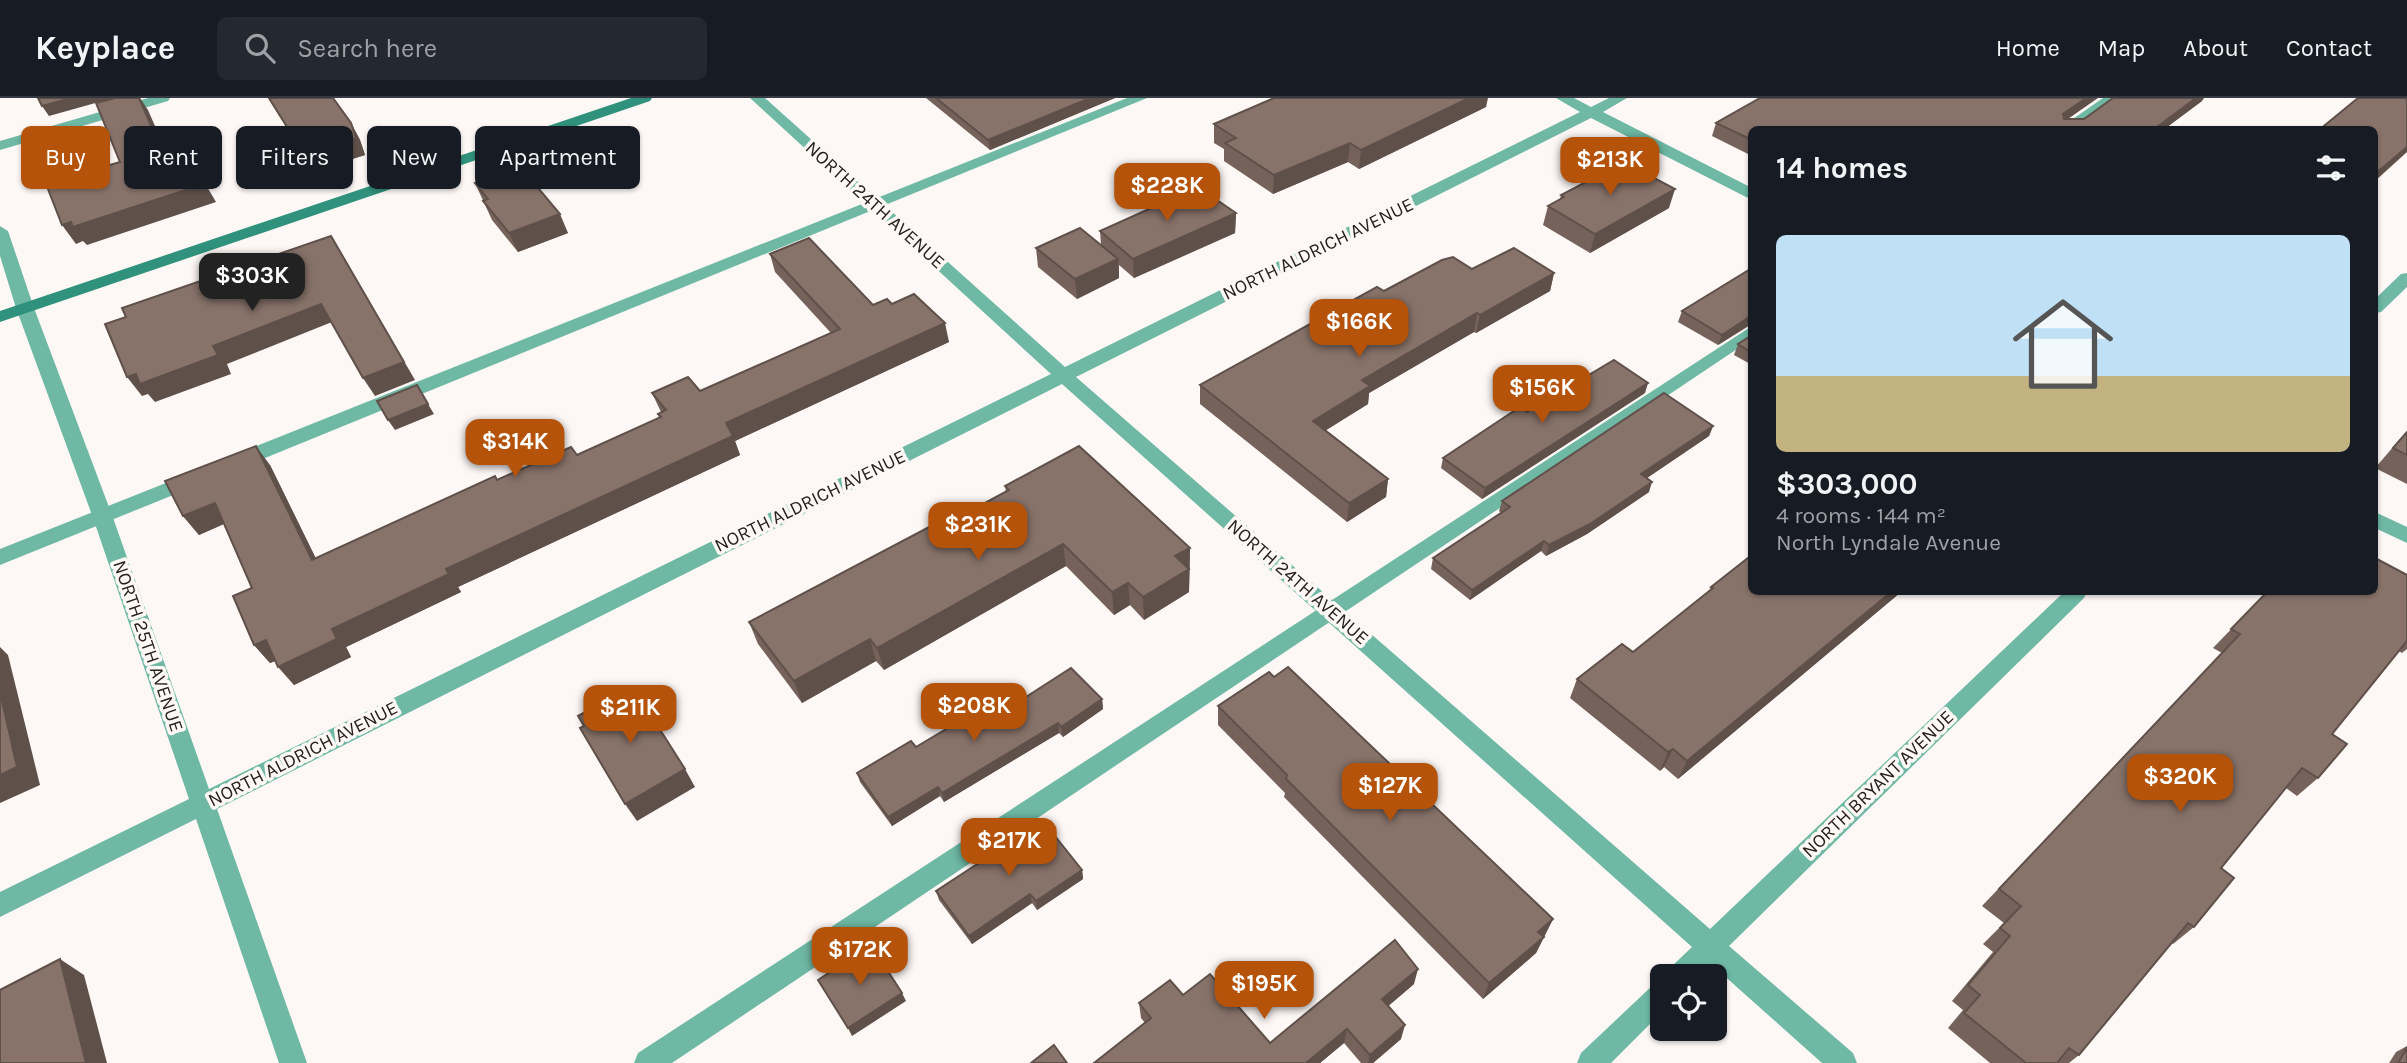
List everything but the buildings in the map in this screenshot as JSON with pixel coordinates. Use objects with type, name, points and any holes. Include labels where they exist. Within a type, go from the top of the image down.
[{"type":"street","points":[[0,146],[163,98]]},
{"type":"street","points":[[0,317],[645,98]]},
{"type":"street","name":"NORTH 24TH AVENUE","points":[[757,98],[1063,375],[1843,1063]]},
{"type":"street","points":[[0,557],[1140,98]]},
{"type":"street","points":[[1563,98],[1748,192]]},
{"type":"street","name":"NORTH ALDRICH AVENUE","points":[[0,905],[1620,98]]},
{"type":"street","points":[[2070,126],[2113,98]]},
{"type":"street","name":"NORTH 25TH AVENUE","points":[[0,231],[25,309],[102,515],[204,803],[293,1063]]},
{"type":"street","points":[[2378,305],[2407,278]]},
{"type":"street","points":[[648,1063],[1748,334]]},
{"type":"street","points":[[2378,521],[2407,536]]},
{"type":"street","name":"NORTH BRYANT AVENUE","points":[[1692,964],[2074,595]]},
{"type":"street","points":[[1591,1063],[1650,1006]]}]
